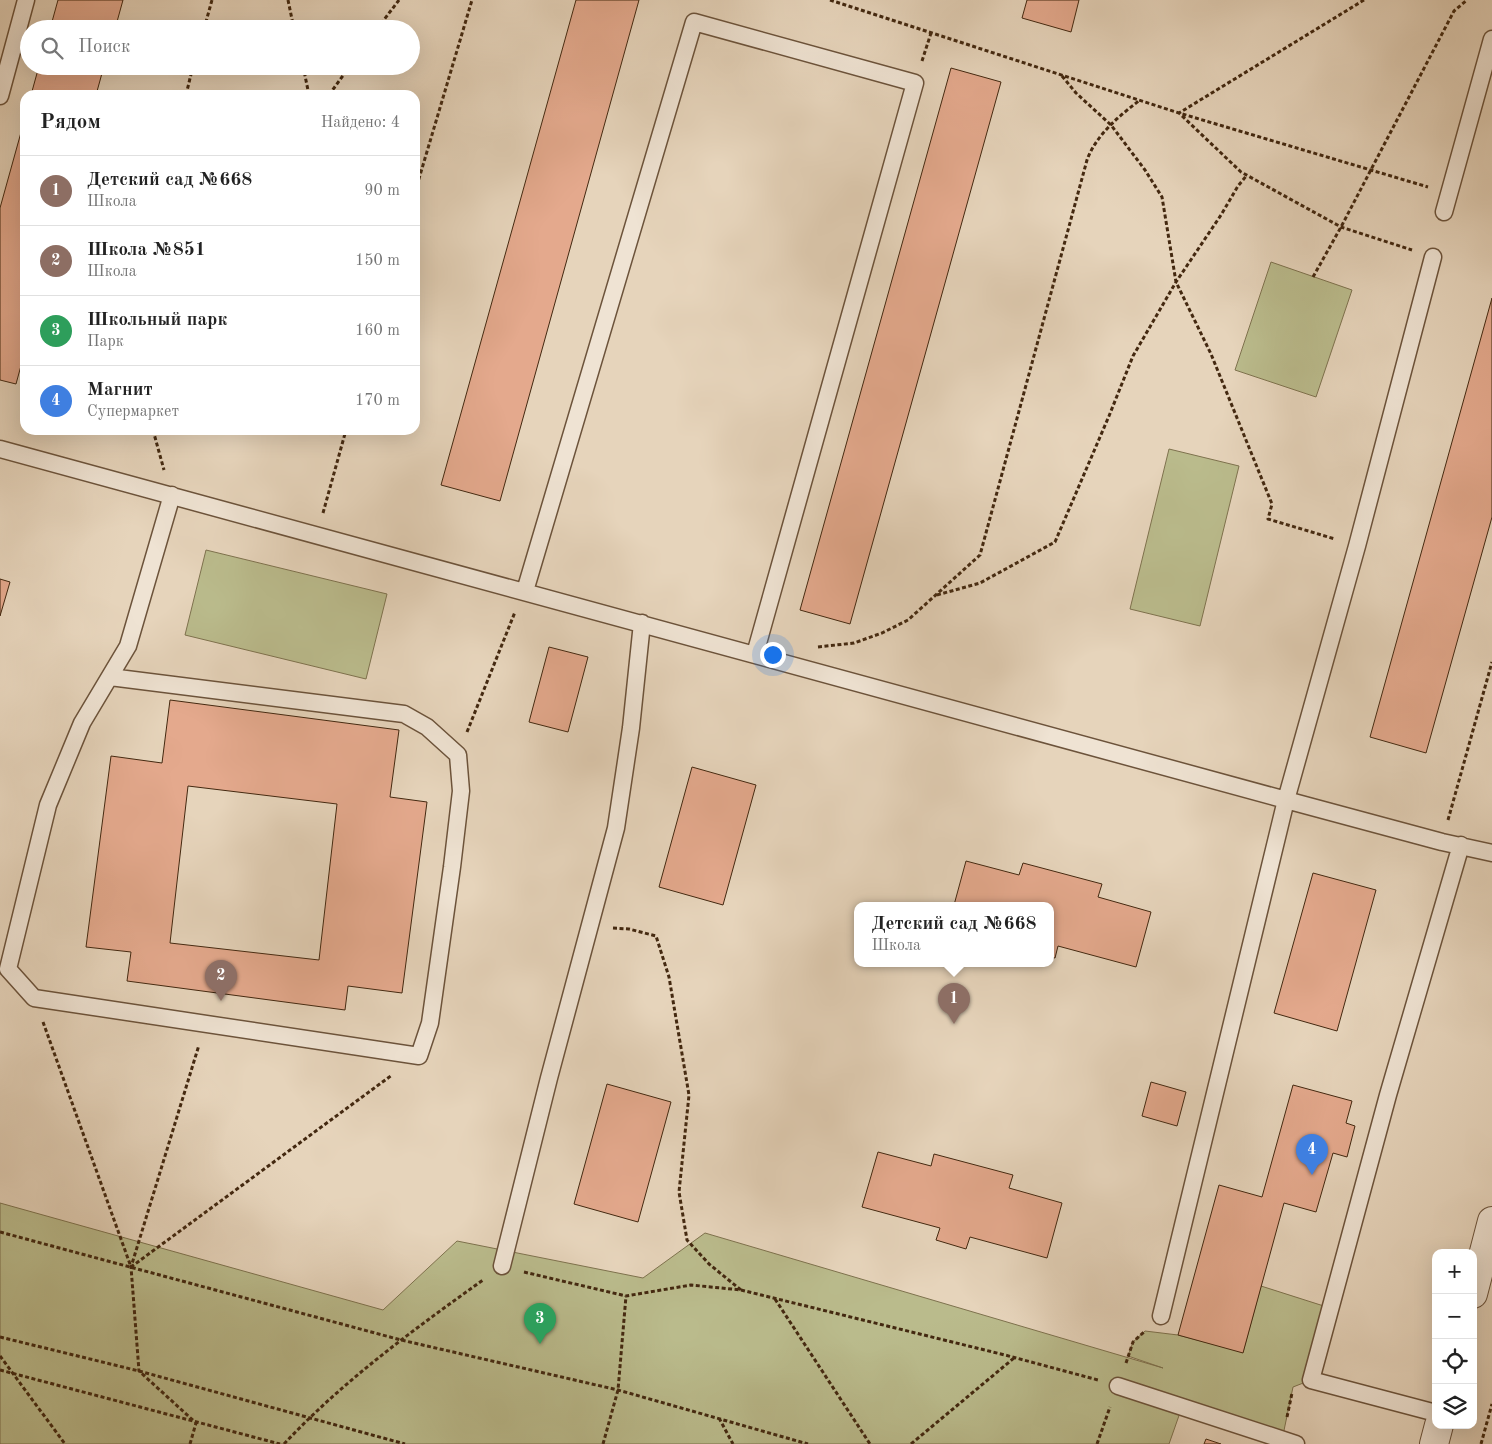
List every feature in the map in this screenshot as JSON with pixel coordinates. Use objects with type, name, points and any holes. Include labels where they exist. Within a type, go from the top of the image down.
[{"type":"street","points":[[1477,1279],[1492,1221]]},
{"type":"street","points":[[1434,1444],[1438,1429]]},
{"type":"lane","points":[[21,20],[26,0]]},
{"type":"lane","points":[[0,96],[20,22]]},
{"type":"lane","points":[[525,591],[694,22],[915,84],[755,654]]},
{"type":"lane","points":[[1444,212],[1492,39]]},
{"type":"lane","points":[[1160,1316],[1286,800],[1357,546],[1433,257]]},
{"type":"lane","points":[[0,448],[1286,800],[1442,842],[1492,853]]},
{"type":"lane","points":[[110,677],[404,714],[427,727],[458,755],[462,791],[430,1023],[419,1056],[34,998],[8,969],[48,805],[82,722],[128,646],[172,495]]},
{"type":"lane","points":[[502,1266],[549,1078],[616,828],[642,623]]},
{"type":"lane","points":[[1432,1412],[1311,1380],[1388,1095],[1460,845]]},
{"type":"lane","points":[[1118,1386],[1289,1442]]},
{"type":"path","points":[[206,20],[212,0]]},
{"type":"path","points":[[288,0],[292,20]]},
{"type":"path","points":[[384,20],[398,0]]},
{"type":"path","points":[[420,175],[472,0]]},
{"type":"path","points":[[830,0],[840,1],[931,33],[1179,113],[1449,193]]},
{"type":"path","points":[[1179,113],[1364,0]]},
{"type":"path","points":[[1313,276],[1342,227],[1454,11],[1467,0]]},
{"type":"path","points":[[915,84],[931,33]]},
{"type":"path","points":[[187,90],[192,75]]},
{"type":"path","points":[[305,75],[308,90]]},
{"type":"path","points":[[332,90],[343,75]]},
{"type":"path","points":[[1062,76],[1076,93],[1111,125],[1145,170],[1162,197],[1176,282],[1211,354],[1272,504],[1268,520],[1357,546]]},
{"type":"path","points":[[815,647],[854,643],[882,633],[908,620],[980,555],[1091,148],[1111,125],[1140,100]]},
{"type":"path","points":[[1179,113],[1241,172],[1342,227],[1433,257]]},
{"type":"path","points":[[936,595],[980,583],[1055,542],[1110,416],[1133,356],[1176,282],[1247,175]]},
{"type":"path","points":[[154,435],[172,495]]},
{"type":"path","points":[[317,535],[345,435]]},
{"type":"path","points":[[458,755],[525,591]]},
{"type":"path","points":[[1442,842],[1492,662]]},
{"type":"path","points":[[590,926],[628,929],[656,936],[670,977],[689,1095],[679,1192],[687,1240],[709,1264],[742,1290]]},
{"type":"path","points":[[34,998],[131,1267],[139,1371],[196,1423]]},
{"type":"path","points":[[131,1267],[206,1023]]},
{"type":"path","points":[[131,1267],[419,1056]]},
{"type":"path","points":[[0,1232],[400,1340],[618,1390],[808,1444]]},
{"type":"path","points":[[284,1444],[308,1418],[400,1340],[502,1266],[626,1296],[692,1285],[742,1290],[1015,1358],[1118,1386]]},
{"type":"path","points":[[603,1444],[618,1390],[626,1296]]},
{"type":"path","points":[[774,1298],[870,1444]]},
{"type":"path","points":[[0,1337],[139,1371],[405,1444]]},
{"type":"path","points":[[0,1356],[65,1444]]},
{"type":"path","points":[[911,1444],[1015,1358]]},
{"type":"path","points":[[0,1370],[280,1444]]},
{"type":"path","points":[[1289,1442],[1294,1386],[1311,1380]]},
{"type":"path","points":[[1481,1444],[1492,1404]]},
{"type":"path","points":[[719,1418],[733,1444]]},
{"type":"path","points":[[190,1444],[196,1423]]},
{"type":"green space","points":[[1271,262],[1352,290],[1316,397],[1235,370]]},
{"type":"green space","points":[[1169,449],[1239,466],[1200,626],[1130,609]]},
{"type":"green space","points":[[206,550],[387,594],[366,679],[185,635]]},
{"type":"green space","points":[[0,1203],[383,1310],[457,1241],[643,1278],[705,1233],[1163,1368],[1128,1356],[1133,1342],[1145,1331],[1178,1335],[1243,1352],[1261,1286],[1330,1308],[1311,1380],[1293,1387],[1282,1440],[1182,1407],[1169,1444],[0,1444]]},
{"type":"building","points":[[58,0],[123,0],[117,20],[52,20]]},
{"type":"building","points":[[576,0],[639,0],[500,501],[441,485]]},
{"type":"building","points":[[1027,0],[1079,0],[1071,32],[1022,18]]},
{"type":"building","points":[[951,68],[1001,82],[850,624],[800,610]]},
{"type":"building","points":[[37,75],[102,75],[97,90],[32,90]]},
{"type":"building","points":[[20,136],[20,369],[16,384],[0,380],[0,208]]},
{"type":"building","points":[[1492,298],[1492,517],[1426,753],[1370,737]]},
{"type":"building","points":[[0,579],[10,582],[0,616]]},
{"type":"building","points":[[549,647],[588,657],[568,732],[529,722]]},
{"type":"building","points":[[170,700],[399,730],[390,797],[427,802],[402,993],[348,986],[345,1010],[127,981],[131,952],[86,947],[111,756],[162,763]],"holes":[[[188,786],[337,804],[319,960],[170,943]]]},
{"type":"building","points":[[692,767],[756,785],[723,905],[659,887]]},
{"type":"building","points":[[966,861],[1019,875],[1023,863],[1102,884],[1098,897],[1151,912],[1136,967],[1058,946],[1054,958],[1054,902],[955,902]]},
{"type":"building","points":[[1313,873],[1376,890],[1337,1031],[1274,1013]]},
{"type":"building","points":[[1151,1082],[1186,1092],[1177,1126],[1142,1116]]},
{"type":"building","points":[[607,1084],[671,1102],[638,1222],[574,1204]]},
{"type":"building","points":[[1293,1085],[1352,1101],[1346,1123],[1355,1126],[1347,1157],[1333,1153],[1316,1212],[1284,1203],[1243,1353],[1178,1335],[1219,1185],[1262,1197]]},
{"type":"building","points":[[878,1152],[931,1166],[934,1154],[1013,1175],[1009,1188],[1062,1203],[1047,1258],[970,1237],[966,1249],[936,1240],[940,1228],[862,1207]]},
{"type":"building","points":[[1206,1439],[1221,1444],[1204,1444]]},
{"type":"place","name":"Школа №851","points":[[221,1001]]},
{"type":"place","name":"Детский сад №668","points":[[954,1024]]},
{"type":"place","name":"Магнит","points":[[1312,1175]]},
{"type":"place","name":"Школьный парк","points":[[540,1344]]}]
